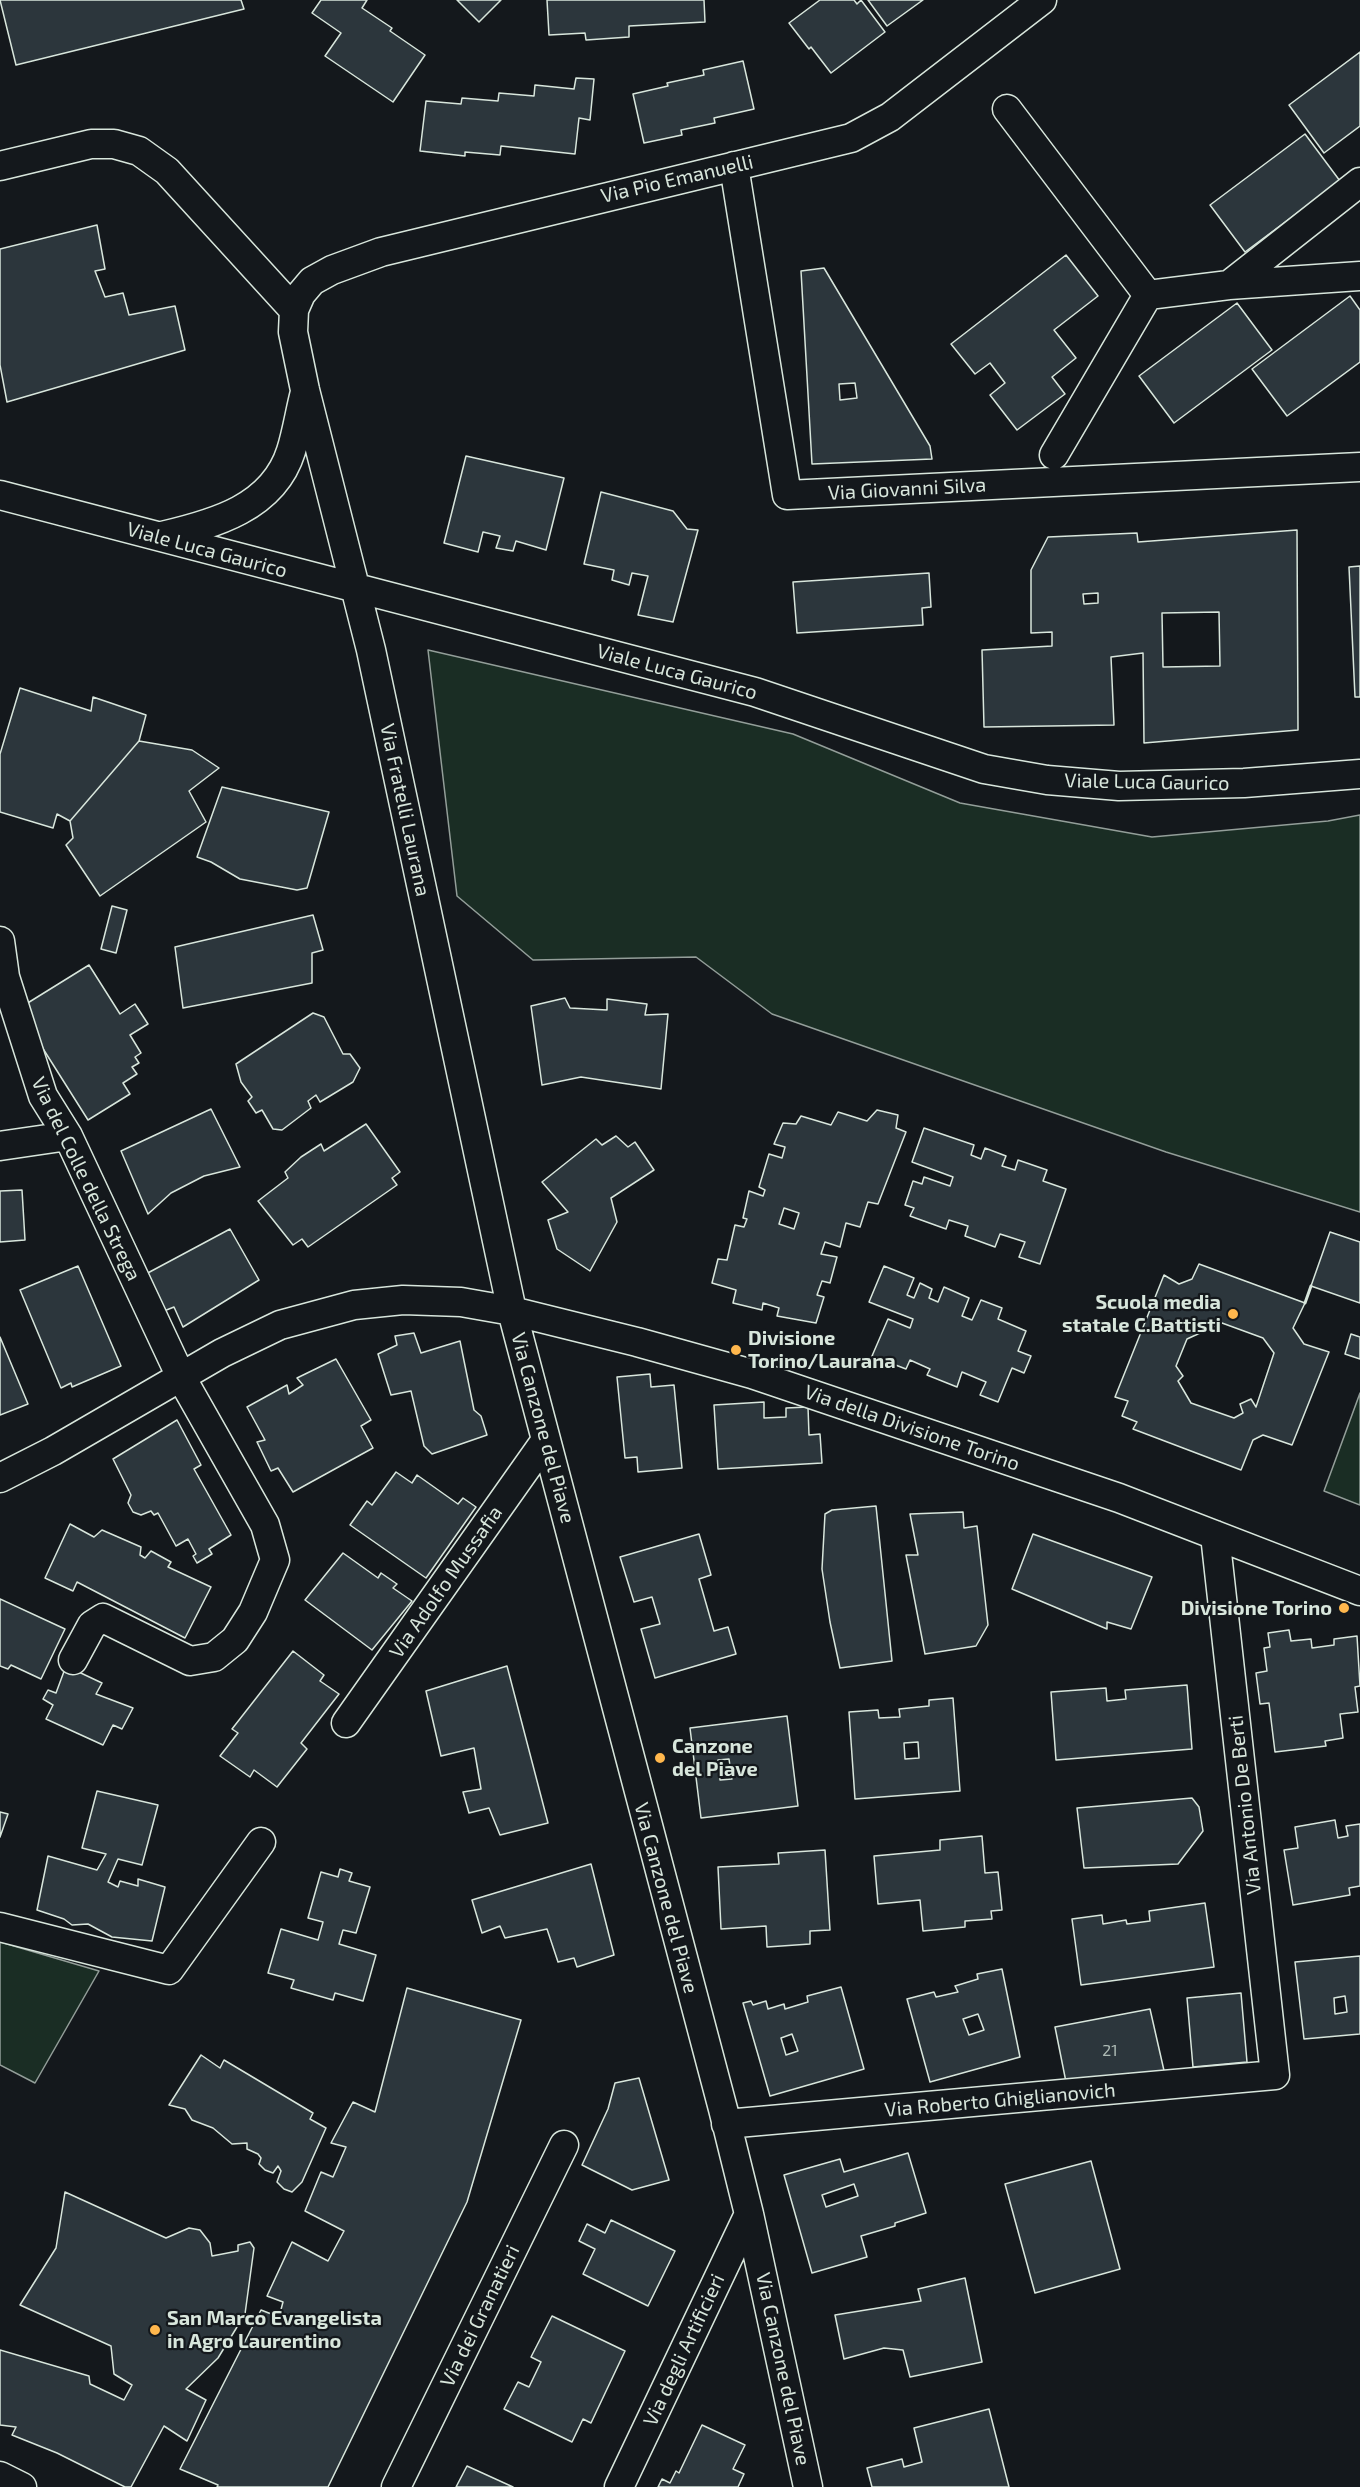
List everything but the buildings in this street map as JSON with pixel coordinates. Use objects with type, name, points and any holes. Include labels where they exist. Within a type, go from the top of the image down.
[{"type":"street","name":"Via Pio Emanuelli","points":[[294,310],[306,287],[318,277],[372,255],[421,240],[840,141],[890,117],[1042,0]]},
{"type":"street","points":[[1007,109],[1148,295]]},
{"type":"street","points":[[0,166],[91,144],[114,144],[139,151],[152,158],[167,171],[294,310]]},
{"type":"street","name":"Via Giovanni Silva","points":[[734,166],[787,495],[1360,467]]},
{"type":"street","points":[[1229,285],[1360,182]]},
{"type":"street","points":[[1148,295],[1229,285],[1360,276]]},
{"type":"street","points":[[1054,455],[1148,295]]},
{"type":"street","name":"Via Fratelli Laurana","points":[[294,310],[293,332],[305,390],[357,589],[512,1311]]},
{"type":"street","points":[[158,537],[206,525],[260,499],[279,476],[291,451],[305,390]]},
{"type":"street","name":"Viale Luca Gaurico","points":[[0,495],[755,692],[984,769],[1047,780],[1119,786],[1234,783],[1360,774]]},
{"type":"street","name":"Via del Colle della Strega","points":[[0,940],[5,977],[26,1049],[43,1096],[68,1136],[181,1377]]},
{"type":"street","points":[[0,1146],[68,1136]]},
{"type":"street","name":"Via della Divisione Torino","points":[[0,1478],[53,1451],[264,1331],[305,1317],[354,1305],[403,1300],[461,1302],[512,1311],[752,1374],[1119,1498],[1360,1591]]},
{"type":"street","name":"Via Canzone del Piave","points":[[512,1311],[749,2214],[808,2487]]},
{"type":"street","points":[[73,1660],[92,1625],[103,1618],[190,1661],[214,1657],[235,1640],[253,1612],[275,1560],[265,1525],[181,1377]]},
{"type":"street","name":"Via Adolfo Mussafia","points":[[346,1723],[546,1440]]},
{"type":"street","name":"Via Antonio De Berti","points":[[1215,1535],[1275,2075]]},
{"type":"street","points":[[0,1928],[168,1970],[261,1842]]},
{"type":"street","name":"Via Roberto Ghiglianovich","points":[[726,2124],[1275,2075]]},
{"type":"street","name":"Via dei Granatieri","points":[[396,2487],[564,2145]]},
{"type":"street","name":"Via degli Artificieri","points":[[620,2487],[749,2214]]},
{"type":"street","points":[[0,2476],[22,2487]]},
{"type":"green space","points":[[428,650],[793,734],[960,803],[1152,837],[1328,821],[1360,815],[1360,1212],[1166,1152],[772,1014],[696,957],[533,960],[457,896]]},
{"type":"green space","points":[[1360,1393],[1360,1505],[1324,1491]]},
{"type":"green space","points":[[0,1942],[99,1971],[35,2083],[0,2065]]},
{"type":"wall","points":[[1305,1303],[1311,1286]]},
{"type":"place","name":"Scuola media statale C.Battisti","points":[[1233,1314]]},
{"type":"place","name":"Divisione Torino/Laurana","points":[[736,1350]]},
{"type":"place","name":"Divisione Torino","points":[[1344,1608]]},
{"type":"place","name":"Canzone del Piave","points":[[660,1758]]},
{"type":"place","name":"San Marco Evangelista in Agro Laurentino","points":[[155,2330]]}]
